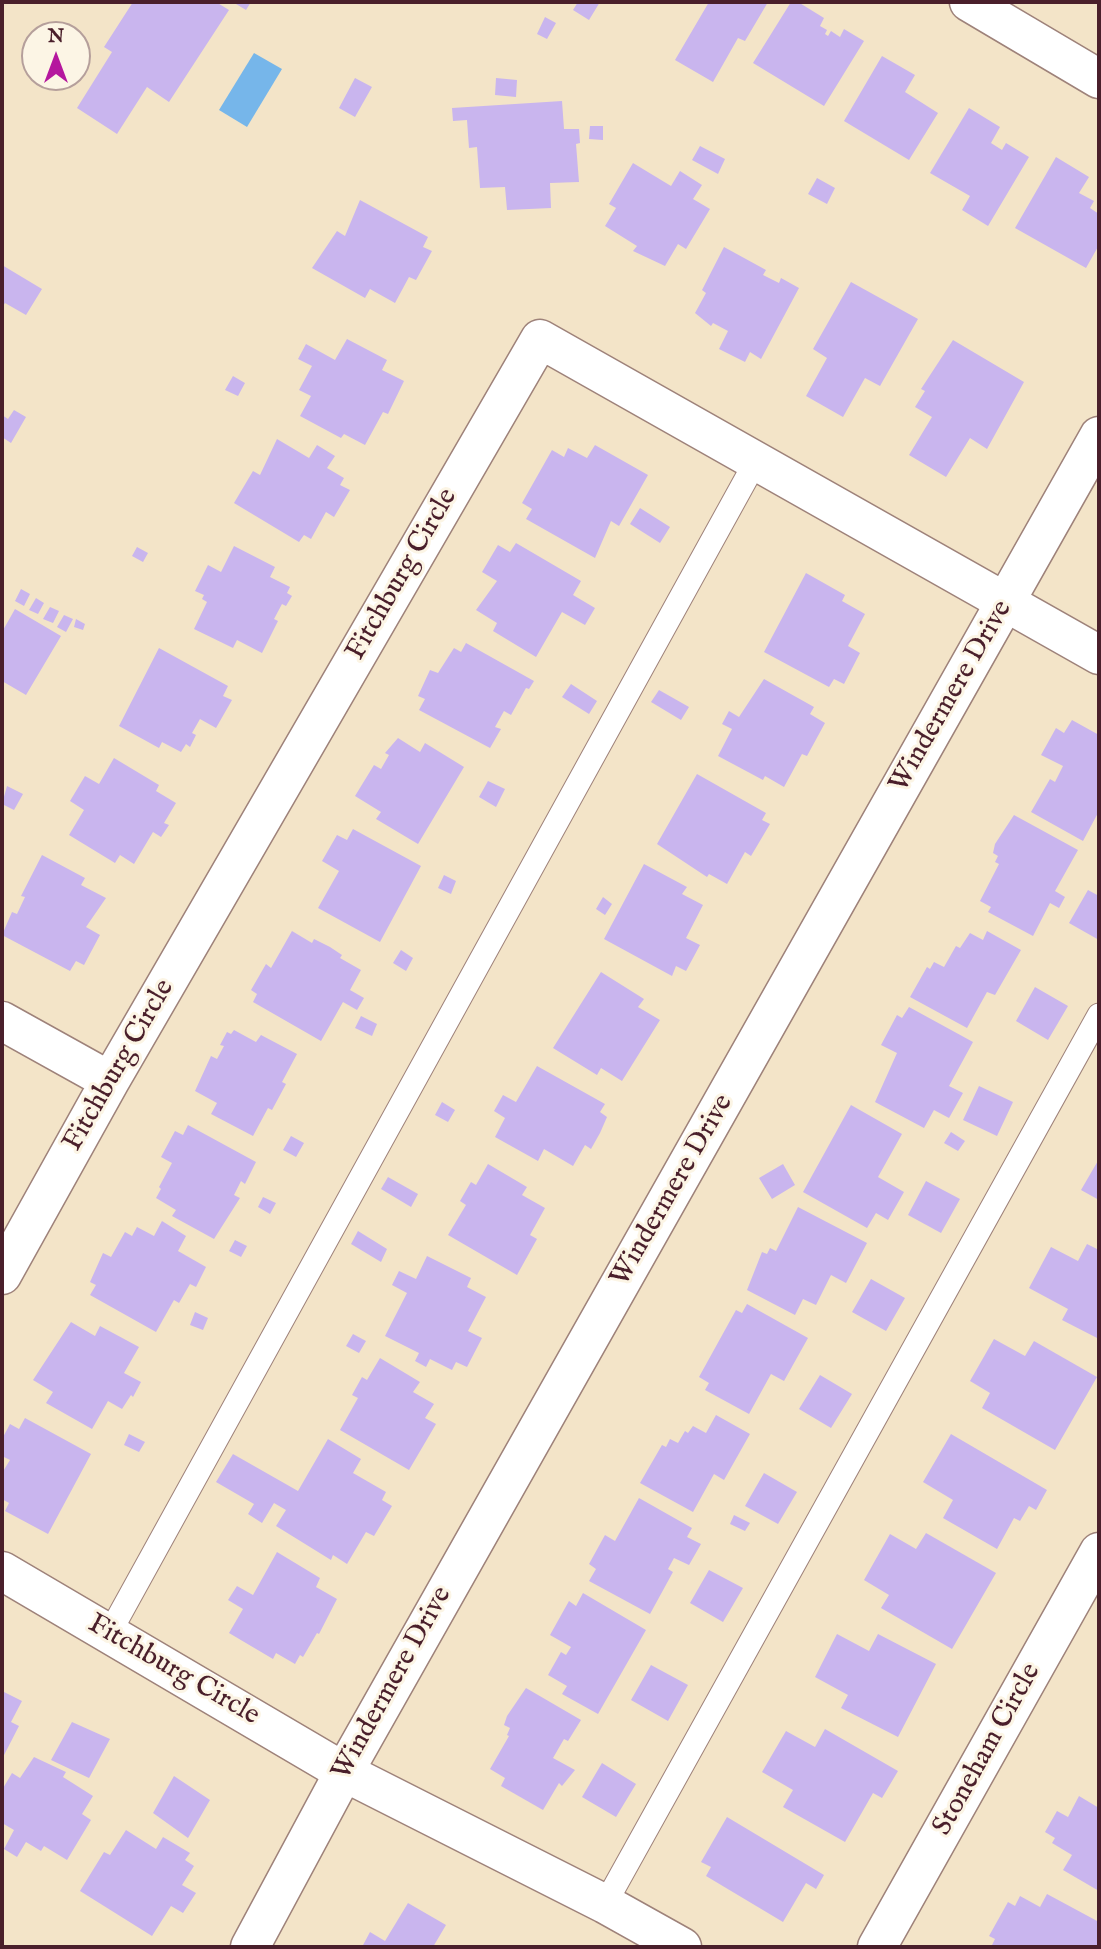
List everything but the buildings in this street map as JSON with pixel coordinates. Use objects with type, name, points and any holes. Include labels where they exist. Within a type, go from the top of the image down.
[{"type":"street","points":[[969,2],[1099,79]]},
{"type":"street","name":"Fitchburg Circle","points":[[2,1275],[110,1081],[540,339],[1006,603]]},
{"type":"street","name":"Windermere Drive","points":[[250,1947],[344,1772],[1099,436]]},
{"type":"street","points":[[1006,603],[1099,655]]},
{"type":"street","points":[[2,1021],[110,1081]]},
{"type":"street","name":"Stoneham Circle","points":[[877,1947],[1099,1552]]},
{"type":"street","name":"Fitchburg Circle","points":[[2,1571],[344,1772]]},
{"type":"street","points":[[344,1772],[605,1904],[682,1947]]},
{"type":"lane","points":[[109,1634],[756,461]]},
{"type":"lane","points":[[605,1904],[1099,1015]]},
{"type":"water","points":[[254,53],[282,69],[247,127],[219,110]]}]
